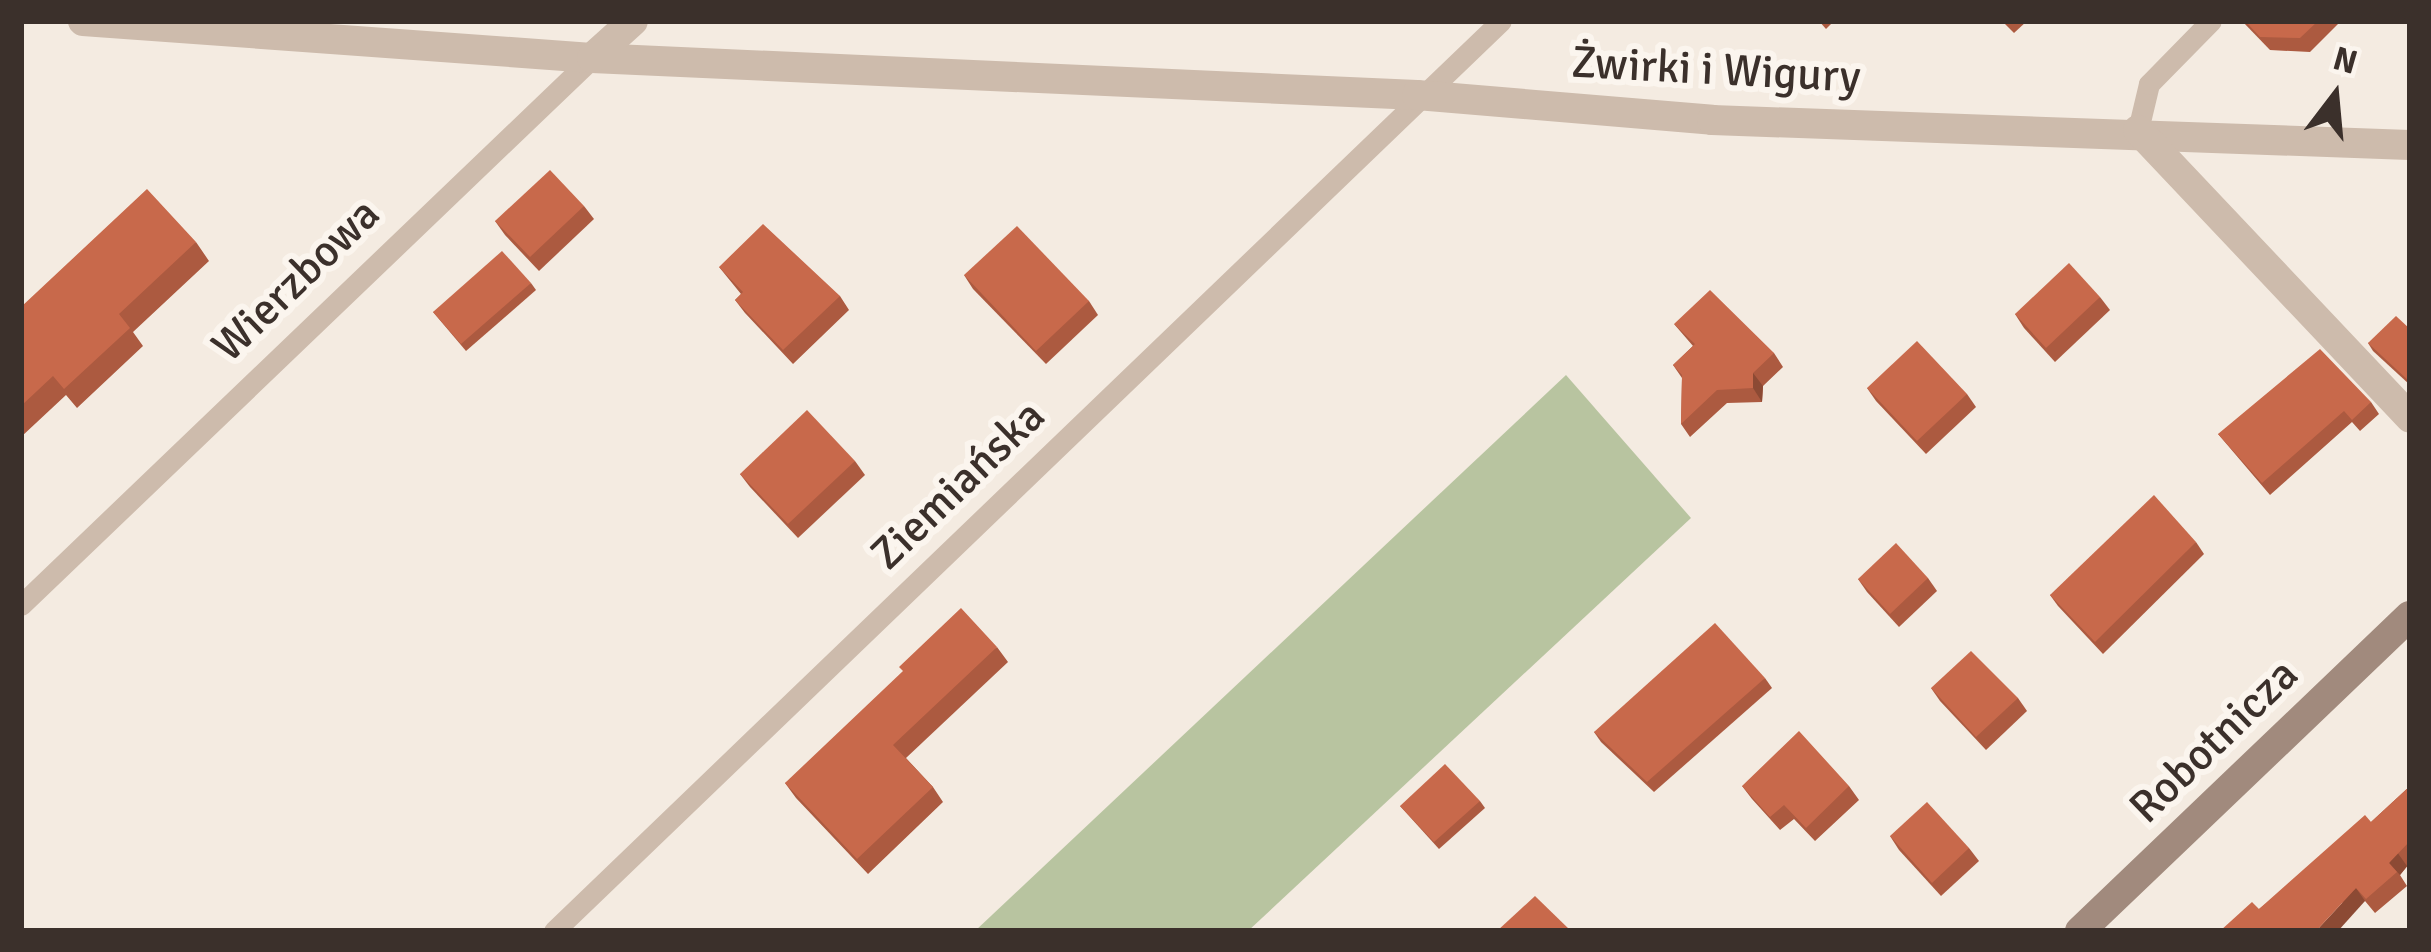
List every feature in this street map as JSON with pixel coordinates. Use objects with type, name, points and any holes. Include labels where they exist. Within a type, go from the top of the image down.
[{"type":"street","name":"Żwirki i Wigury","points":[[83,21],[592,58],[1418,95],[1712,120],[2138,130],[2410,145]]},
{"type":"street","name":"Wierzbowa","points":[[592,58],[634,21]]},
{"type":"street","points":[[2138,130],[2410,418]]},
{"type":"street","name":"Robotnicza","points":[[2080,931],[2410,616]]},
{"type":"lane","name":"Ziemiańska","points":[[554,931],[1418,95],[1501,21]]},
{"type":"lane","points":[[2138,130],[2149,83],[2211,21]]},
{"type":"lane","name":"Wierzbowa","points":[[21,605],[592,58]]},
{"type":"green space","points":[[1566,375],[1691,518],[1248,931],[975,931]]},
{"type":"building","points":[[2245,21],[2318,21],[2300,38],[2260,37]]},
{"type":"building","points":[[550,170],[584,206],[530,257],[495,221]]},
{"type":"building","points":[[147,189],[196,242],[119,314],[130,328],[64,389],[53,376],[21,406],[21,307]]},
{"type":"building","points":[[763,224],[840,296],[783,350],[735,300],[743,292],[719,267]]},
{"type":"building","points":[[1017,226],[1089,301],[1036,351],[964,275]]},
{"type":"building","points":[[502,251],[531,283],[461,344],[433,312]]},
{"type":"building","points":[[2069,263],[2100,297],[2046,348],[2015,314]]},
{"type":"building","points":[[1710,290],[1774,353],[1753,373],[1753,388],[1717,390],[1681,424],[1682,375],[1673,365],[1695,344],[1674,324]]},
{"type":"building","points":[[2396,316],[2410,329],[2410,382],[2368,343]]},
{"type":"building","points":[[1917,341],[1967,394],[1917,441],[1867,388]]},
{"type":"building","points":[[2320,349],[2371,402],[2352,420],[2344,411],[2262,483],[2218,434]]},
{"type":"building","points":[[807,410],[855,461],[788,524],[740,474]]},
{"type":"building","points":[[2154,495],[2196,542],[2095,642],[2050,595]]},
{"type":"building","points":[[1896,543],[1928,578],[1890,614],[1858,579]]},
{"type":"building","points":[[961,608],[997,647],[893,745],[933,787],[857,859],[785,783],[903,671],[899,667]]},
{"type":"building","points":[[1715,623],[1765,678],[1647,782],[1594,732]]},
{"type":"building","points":[[1971,651],[2018,698],[1976,737],[1931,688]]},
{"type":"building","points":[[1799,731],[1849,786],[1806,828],[1784,805],[1770,817],[1742,786]]},
{"type":"building","points":[[1445,764],[1480,801],[1434,842],[1400,806]]},
{"type":"building","points":[[2410,786],[2410,841],[2389,863],[2397,872],[2366,899],[2356,888],[2316,931],[2220,931],[2252,902],[2259,909],[2365,815],[2371,822]]},
{"type":"building","points":[[1927,802],[1969,848],[1932,883],[1890,836]]},
{"type":"building","points":[[1535,896],[1571,931],[1497,931]]}]
